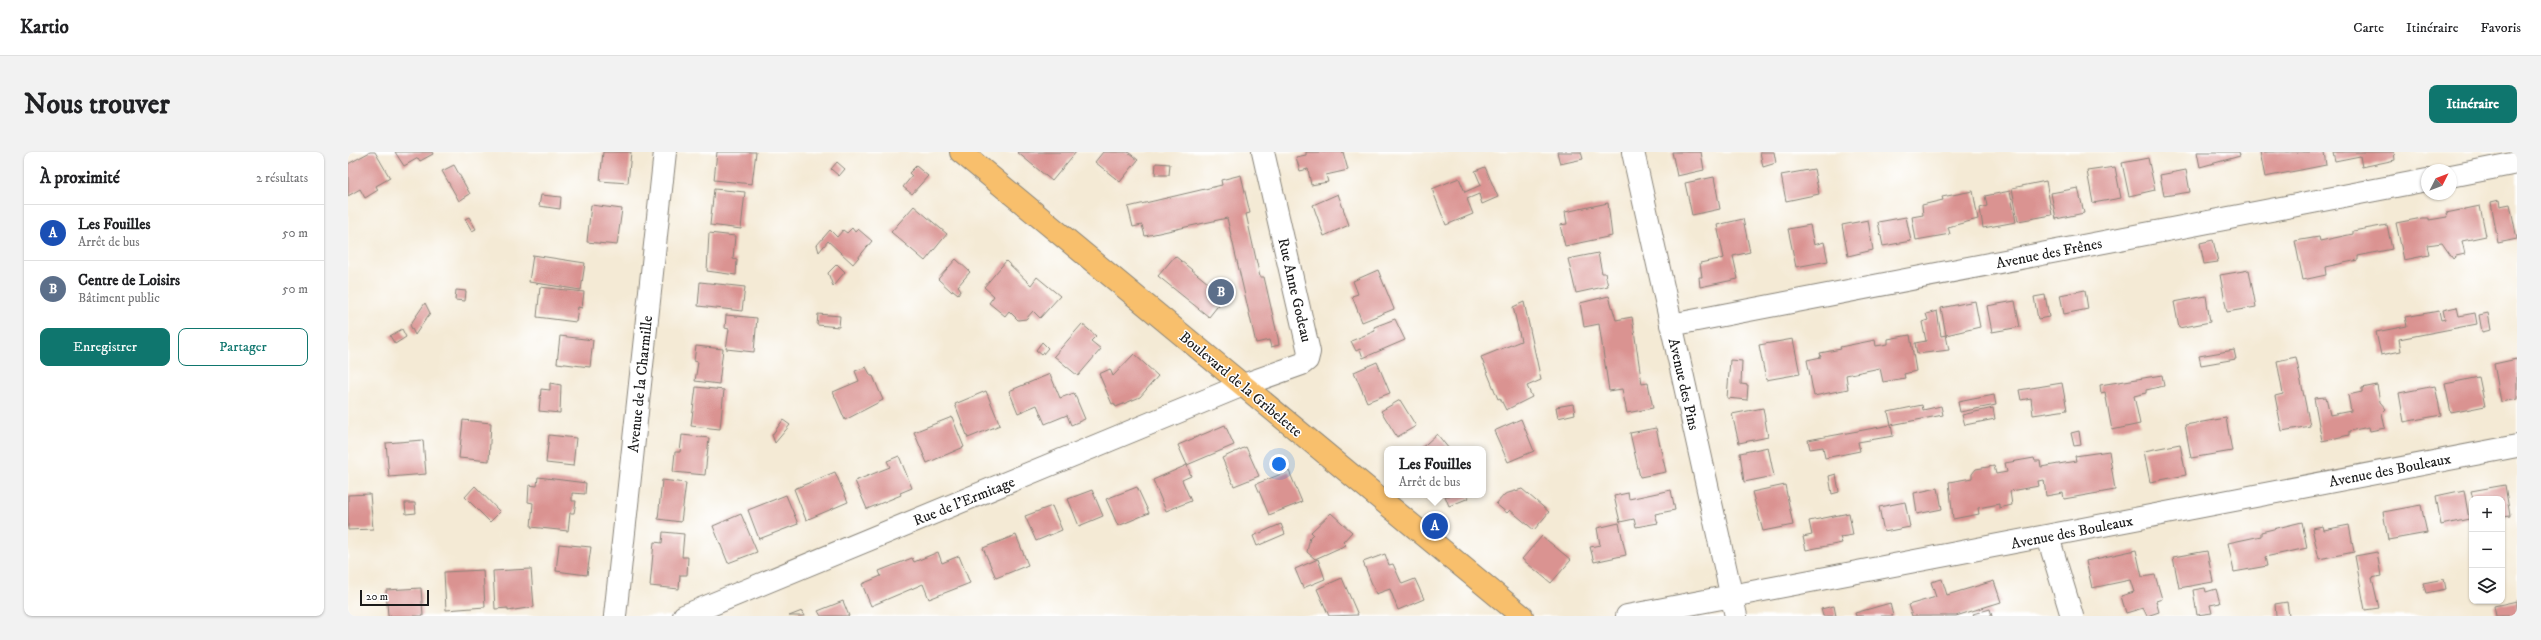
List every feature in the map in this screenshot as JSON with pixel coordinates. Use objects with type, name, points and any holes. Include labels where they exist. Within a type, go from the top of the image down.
[{"type":"main road","name":"Boulevard de la Gribelette","points":[[961,152],[1522,616]]},
{"type":"street","name":"Avenue de la Charmille","points":[[615,616],[665,152]]},
{"type":"street","name":"Rue Anne Godeau","points":[[1243,385],[1302,364],[1307,360],[1309,352],[1263,152]]},
{"type":"street","name":"Avenue des Pins","points":[[1633,152],[1733,606]]},
{"type":"street","points":[[2457,175],[2517,163]]},
{"type":"street","name":"Avenue des Frênes","points":[[1671,325],[2421,181]]},
{"type":"street","name":"Rue de l'Ermitage","points":[[684,616],[1243,385]]},
{"type":"street","name":"Avenue des Bouleaux","points":[[1627,616],[1733,606],[2048,537],[2517,446]]},
{"type":"street","points":[[2048,537],[2072,616]]},
{"type":"building","points":[[370,152],[375,152],[390,178],[376,186],[378,190],[365,198],[360,189],[348,196],[348,164]]},
{"type":"building","points":[[395,152],[432,152],[433,154],[420,161],[418,158],[404,166]]},
{"type":"building","points":[[603,152],[631,152],[628,183],[600,181]]},
{"type":"building","points":[[717,152],[756,152],[752,184],[714,180]]},
{"type":"building","points":[[1017,152],[1076,152],[1052,181]]},
{"type":"building","points":[[1103,152],[1128,152],[1138,160],[1120,182],[1095,162]]},
{"type":"building","points":[[1306,152],[1343,152],[1348,170],[1326,175],[1328,182],[1311,185],[1308,169],[1300,171],[1296,157],[1306,155]]},
{"type":"building","points":[[1557,152],[1581,152],[1583,159],[1560,164]]},
{"type":"building","points":[[1672,152],[1701,152],[1704,170],[1677,176]]},
{"type":"building","points":[[1760,152],[1774,152],[1776,163],[1763,167]]},
{"type":"building","points":[[2197,152],[2239,152],[2240,156],[2200,167]]},
{"type":"building","points":[[2260,152],[2324,152],[2326,165],[2265,177]]},
{"type":"building","points":[[2333,152],[2394,152],[2395,160],[2362,167],[2360,156],[2335,161]]},
{"type":"building","points":[[2148,158],[2155,190],[2129,196],[2122,163]]},
{"type":"building","points":[[837,162],[845,169],[839,176],[831,169]]},
{"type":"building","points":[[1156,163],[1170,164],[1169,175],[1155,175]]},
{"type":"building","points":[[454,165],[470,194],[459,201],[442,171]]},
{"type":"building","points":[[916,166],[928,176],[912,194],[903,187],[912,176],[909,173]]},
{"type":"building","points":[[1485,167],[1498,197],[1482,204],[1479,194],[1467,199],[1473,214],[1446,225],[1432,189],[1459,178],[1465,192],[1481,185],[1475,171]]},
{"type":"building","points":[[2115,167],[2121,198],[2093,203],[2087,171]]},
{"type":"building","points":[[1814,169],[1819,194],[1786,201],[1781,175]]},
{"type":"building","points":[[2186,170],[2190,192],[2164,196],[2160,175]]},
{"type":"building","points":[[1241,175],[1250,213],[1246,214],[1260,277],[1264,277],[1278,338],[1279,345],[1271,347],[1269,340],[1256,343],[1227,218],[1145,236],[1142,225],[1133,227],[1128,207],[1222,185],[1221,180]]},
{"type":"building","points":[[1714,177],[1720,209],[1692,215],[1685,183]]},
{"type":"building","points":[[2046,181],[2052,215],[2018,221],[2012,188]]},
{"type":"building","points":[[2078,188],[2084,213],[2056,219],[2051,193]]},
{"type":"building","points":[[714,189],[745,192],[741,229],[710,225]]},
{"type":"building","points":[[1973,191],[1978,219],[1948,227],[1950,234],[1916,240],[1912,217],[1923,215],[1922,205],[1943,200],[1942,197]]},
{"type":"building","points":[[2010,191],[2016,222],[1983,228],[1980,208],[1987,206],[1985,196]]},
{"type":"building","points":[[1338,194],[1349,225],[1324,236],[1313,205]]},
{"type":"building","points":[[541,195],[561,197],[560,209],[539,206]]},
{"type":"building","points":[[2499,200],[2500,206],[2510,204],[2517,239],[2498,243],[2491,202]]},
{"type":"building","points":[[1608,203],[1612,236],[1565,246],[1560,225],[1567,224],[1565,212]]},
{"type":"building","points":[[591,205],[622,209],[617,245],[587,242]]},
{"type":"building","points":[[914,206],[947,234],[925,261],[891,232]]},
{"type":"building","points":[[2480,206],[2486,236],[2462,241],[2465,254],[2456,256],[2453,259],[2442,243],[2427,245],[2429,255],[2404,260],[2396,223],[2422,218],[2429,218],[2429,220],[2447,217],[2446,213]]},
{"type":"building","points":[[469,217],[476,229],[472,231],[465,219]]},
{"type":"building","points":[[1906,217],[1911,241],[1883,246],[1878,222]]},
{"type":"building","points":[[1743,219],[1750,252],[1733,256],[1738,279],[1700,287],[1699,277],[1702,277],[1700,263],[1724,258],[1717,225]]},
{"type":"building","points":[[1868,220],[1873,250],[1848,256],[1842,225]]},
{"type":"building","points":[[1810,225],[1814,245],[1824,242],[1828,261],[1796,267],[1788,229]]},
{"type":"building","points":[[2387,225],[2392,249],[2358,256],[2358,260],[2325,267],[2326,275],[2303,280],[2295,241],[2319,237],[2320,241],[2353,234],[2353,231]]},
{"type":"building","points":[[852,228],[855,232],[858,229],[872,241],[853,264],[828,241],[819,252],[817,245],[830,230],[837,237],[843,230],[847,233]]},
{"type":"building","points":[[709,233],[735,236],[733,259],[737,260],[736,275],[707,271]]},
{"type":"building","points":[[2213,240],[2218,262],[2204,264],[2200,243]]},
{"type":"building","points":[[1598,253],[1602,273],[1605,273],[1608,286],[1576,293],[1568,259]]},
{"type":"building","points":[[533,255],[585,263],[581,290],[529,282]]},
{"type":"building","points":[[1175,256],[1225,297],[1209,317],[1158,276]]},
{"type":"building","points":[[956,259],[970,272],[958,286],[961,290],[958,294],[953,290],[952,292],[938,279]]},
{"type":"building","points":[[1006,261],[1031,285],[1037,277],[1060,296],[1040,318],[1033,311],[1026,319],[1018,320],[1009,311],[1005,316],[989,303],[994,296],[984,287]]},
{"type":"building","points":[[837,264],[845,272],[833,286],[828,273]]},
{"type":"building","points":[[1378,270],[1394,309],[1362,322],[1352,296],[1358,294],[1353,281]]},
{"type":"building","points":[[2249,270],[2256,307],[2227,312],[2220,275]]},
{"type":"building","points":[[700,282],[745,287],[742,311],[698,306]]},
{"type":"building","points":[[540,287],[584,292],[582,308],[578,307],[576,322],[537,317]]},
{"type":"building","points":[[456,290],[466,291],[465,301],[455,300]]},
{"type":"building","points":[[2085,290],[2088,309],[2064,314],[2060,295]]},
{"type":"building","points":[[2045,295],[2049,317],[2038,319],[2034,297]]},
{"type":"building","points":[[1609,296],[1616,320],[1632,317],[1642,384],[1648,383],[1653,408],[1627,413],[1622,389],[1609,391],[1599,324],[1584,327],[1580,303]]},
{"type":"building","points":[[2206,296],[2210,322],[2179,328],[2174,302]]},
{"type":"building","points":[[1975,301],[1980,327],[1946,335],[1941,308]]},
{"type":"building","points":[[2015,301],[2020,327],[1992,332],[1987,306]]},
{"type":"building","points":[[1524,302],[1541,380],[1527,386],[1532,397],[1506,410],[1500,398],[1498,399],[1481,357],[1521,341],[1513,307]]},
{"type":"building","points":[[425,303],[430,313],[415,335],[410,325]]},
{"type":"building","points":[[2457,307],[2459,316],[2475,313],[2477,324],[2399,339],[2401,351],[2381,355],[2376,332],[2407,326],[2405,317],[2439,311],[2441,320],[2445,319],[2443,310]]},
{"type":"building","points":[[1937,311],[1941,336],[1946,335],[1949,350],[1917,354],[1915,343],[1926,341],[1922,322],[1928,320],[1926,314]]},
{"type":"building","points":[[2488,313],[2491,330],[2482,332],[2479,315]]},
{"type":"building","points":[[818,314],[840,316],[839,327],[817,325]]},
{"type":"building","points":[[726,315],[757,318],[754,352],[726,349],[729,329],[725,328]]},
{"type":"building","points":[[1395,319],[1405,340],[1363,358],[1360,349],[1356,351],[1351,341],[1375,331],[1374,327]]},
{"type":"building","points":[[1082,324],[1096,336],[1091,341],[1101,349],[1078,376],[1054,356]]},
{"type":"building","points":[[402,329],[406,337],[395,344],[390,336]]},
{"type":"building","points":[[1910,335],[1916,371],[1904,374],[1905,378],[1883,382],[1880,368],[1846,375],[1848,389],[1814,396],[1807,360],[1821,357],[1820,353],[1841,349],[1840,347],[1875,340],[1876,346],[1888,344],[1888,339]]},
{"type":"building","points":[[560,336],[593,340],[590,367],[557,363]]},
{"type":"building","points":[[1793,339],[1800,374],[1766,380],[1759,345]]},
{"type":"building","points":[[1042,342],[1048,348],[1042,355],[1036,350]]},
{"type":"building","points":[[696,346],[723,349],[719,384],[695,381],[698,362],[694,361]]},
{"type":"building","points":[[2234,350],[2236,359],[2201,365],[2199,356]]},
{"type":"building","points":[[1134,354],[1158,376],[1140,397],[1116,407],[1114,403],[1112,404],[1099,374],[1110,369],[1113,376]]},
{"type":"building","points":[[2296,357],[2310,426],[2282,431],[2275,396],[2283,394],[2277,361]]},
{"type":"building","points":[[2517,359],[2517,399],[2501,402],[2494,364]]},
{"type":"building","points":[[1730,360],[1742,361],[1741,384],[1748,385],[1747,400],[1727,398]]},
{"type":"building","points":[[1377,362],[1390,393],[1367,402],[1354,372]]},
{"type":"building","points":[[866,367],[871,376],[873,376],[883,400],[845,420],[833,392],[859,381],[855,371]]},
{"type":"building","points":[[1050,374],[1060,398],[1074,393],[1085,419],[1071,425],[1067,415],[1045,424],[1037,405],[1018,413],[1009,391]]},
{"type":"building","points":[[2162,375],[2164,386],[2146,390],[2146,393],[2134,396],[2140,424],[2112,430],[2105,392],[2101,393],[2100,385]]},
{"type":"building","points":[[2479,377],[2485,406],[2451,413],[2445,384]]},
{"type":"building","points":[[550,383],[561,385],[560,413],[539,411],[541,389],[550,390]]},
{"type":"building","points":[[2062,383],[2067,410],[2033,415],[2031,398],[2021,400],[2019,390]]},
{"type":"building","points":[[2377,385],[2380,402],[2386,409],[2382,413],[2385,428],[2370,431],[2369,427],[2349,431],[2349,435],[2322,441],[2314,398],[2326,397],[2330,415],[2351,411],[2348,395],[2362,392],[2362,388]]},
{"type":"building","points":[[2435,386],[2441,415],[2404,422],[2399,393]]},
{"type":"building","points":[[696,387],[724,390],[720,429],[691,426]]},
{"type":"building","points":[[986,391],[1000,425],[968,438],[955,404]]},
{"type":"building","points":[[1994,395],[1996,405],[1960,412],[1958,402]]},
{"type":"building","points":[[1400,400],[1416,426],[1397,437],[1381,411]]},
{"type":"building","points":[[1573,404],[1575,414],[1558,418],[1556,407]]},
{"type":"building","points":[[1922,405],[1923,410],[1941,406],[1943,415],[1891,425],[1888,412]]},
{"type":"building","points":[[1763,408],[1768,437],[1739,443],[1732,414]]},
{"type":"building","points":[[1993,408],[1995,419],[1965,425],[1962,415]]},
{"type":"building","points":[[952,417],[964,447],[927,463],[914,432]]},
{"type":"building","points":[[2226,418],[2232,451],[2191,458],[2185,425]]},
{"type":"building","points":[[1521,419],[1534,451],[1508,462],[1494,431]]},
{"type":"building","points":[[463,420],[491,423],[489,461],[459,458]]},
{"type":"building","points":[[783,420],[790,425],[775,443],[772,435]]},
{"type":"building","points":[[1225,425],[1234,445],[1187,465],[1178,445]]},
{"type":"building","points":[[1891,425],[1893,436],[1858,442],[1860,451],[1825,458],[1823,447],[1810,449],[1808,440]]},
{"type":"building","points":[[1656,428],[1666,472],[1640,477],[1630,433]]},
{"type":"building","points":[[2079,431],[2081,445],[2074,446],[2071,433]]},
{"type":"building","points":[[1437,434],[1447,446],[1424,446]]},
{"type":"building","points":[[549,435],[576,438],[573,466],[546,463]]},
{"type":"building","points":[[682,435],[709,438],[705,475],[673,472],[675,452],[680,452]]},
{"type":"building","points":[[423,440],[426,474],[389,477],[386,443]]},
{"type":"building","points":[[2180,444],[2186,475],[2150,482],[2144,451]]},
{"type":"building","points":[[1246,447],[1259,476],[1234,486],[1222,458]]},
{"type":"building","points":[[1768,447],[1774,476],[1744,482],[1740,453]]},
{"type":"building","points":[[2109,451],[2115,490],[2064,499],[2063,493],[2046,496],[2044,480],[2038,481],[2039,486],[2010,491],[2012,505],[1999,508],[1999,504],[1978,508],[1979,514],[1953,519],[1949,482],[1972,478],[1972,474],[1976,469],[1994,466],[1996,474],[2007,472],[2005,463],[2034,458],[2035,461],[2040,461],[2041,467],[2076,461],[2075,456]]},
{"type":"building","points":[[899,456],[912,488],[900,493],[901,495],[867,509],[855,481],[890,467],[887,461]]},
{"type":"building","points":[[1187,465],[1191,476],[1182,480],[1191,501],[1166,511],[1153,480]]},
{"type":"building","points":[[1289,471],[1302,502],[1269,515],[1256,484]]},
{"type":"building","points":[[835,472],[848,502],[806,520],[794,489]]},
{"type":"building","points":[[1836,474],[1839,492],[1832,494],[1829,476]]},
{"type":"building","points":[[538,477],[586,483],[585,494],[572,493],[572,501],[576,501],[574,513],[570,513],[568,531],[531,527],[533,503],[528,502],[529,485],[537,486]]},
{"type":"building","points":[[662,480],[686,483],[681,522],[658,519]]},
{"type":"building","points":[[1785,485],[1793,525],[1763,531],[1752,492]]},
{"type":"building","points":[[2505,485],[2510,516],[2505,517],[2505,496],[2472,496],[2471,491]]},
{"type":"building","points":[[475,486],[500,512],[490,522],[465,497]]},
{"type":"building","points":[[1137,487],[1149,513],[1118,526],[1106,499]]},
{"type":"building","points":[[1938,488],[1942,509],[1917,514],[1914,493]]},
{"type":"building","points":[[1522,489],[1549,512],[1534,530],[1510,510],[1507,513],[1496,504],[1505,494]]},
{"type":"building","points":[[1092,490],[1103,516],[1079,526],[1068,499]]},
{"type":"building","points":[[1671,490],[1675,510],[1655,514],[1658,523],[1636,527],[1634,519],[1620,522],[1614,496],[1628,493],[1629,499]]},
{"type":"building","points":[[2464,490],[2469,519],[2441,525],[2436,496]]},
{"type":"building","points":[[370,494],[373,529],[348,530],[348,495]]},
{"type":"building","points":[[786,495],[798,524],[759,539],[748,510]]},
{"type":"building","points":[[1446,498],[1469,498],[1449,506]]},
{"type":"building","points":[[1905,502],[1910,527],[1884,532],[1879,507]]},
{"type":"building","points":[[405,503],[415,503],[416,513],[406,514]]},
{"type":"building","points":[[2421,505],[2427,533],[2388,540],[2383,512]]},
{"type":"building","points":[[1052,506],[1062,530],[1036,541],[1025,516]]},
{"type":"building","points":[[1331,513],[1352,532],[1343,542],[1346,545],[1315,559],[1307,552],[1310,537],[1313,534],[1311,532]]},
{"type":"building","points":[[1849,513],[1853,535],[1840,537],[1842,543],[1806,550],[1803,537],[1812,535],[1809,521]]},
{"type":"building","points":[[741,514],[757,552],[728,563],[713,526]]},
{"type":"building","points":[[2302,522],[2307,548],[2265,557],[2267,566],[2234,572],[2228,543],[2261,536],[2261,532]]},
{"type":"building","points":[[1619,523],[1626,555],[1594,562],[1590,547],[1600,545],[1597,528]]},
{"type":"building","points":[[1281,524],[1285,534],[1257,546],[1253,536]]},
{"type":"building","points":[[2349,525],[2354,552],[2319,559],[2312,528],[2323,526],[2324,530]]},
{"type":"building","points":[[663,532],[684,534],[682,557],[688,557],[687,575],[680,575],[679,589],[650,586],[654,542],[662,543]]},
{"type":"building","points":[[1016,535],[1028,565],[996,578],[983,548]]},
{"type":"building","points":[[1542,536],[1571,560],[1551,583],[1522,559]]},
{"type":"building","points":[[559,544],[591,547],[587,575],[556,571]]},
{"type":"building","points":[[2136,550],[2142,577],[2155,575],[2162,599],[2156,601],[2159,612],[2147,616],[2143,608],[2126,613],[2121,596],[2134,592],[2130,580],[2092,588],[2086,561]]},
{"type":"building","points":[[2207,551],[2213,582],[2179,588],[2173,557]]},
{"type":"building","points":[[938,552],[942,563],[959,556],[970,583],[929,599],[923,584],[871,606],[862,584],[881,576],[879,571],[912,558],[914,562]]},
{"type":"building","points":[[2377,552],[2381,576],[2372,578],[2379,608],[2365,610],[2355,556]]},
{"type":"building","points":[[1385,554],[1389,565],[1393,564],[1402,584],[1415,579],[1424,599],[1398,610],[1390,589],[1376,594],[1363,562]]},
{"type":"building","points":[[1318,559],[1325,579],[1303,588],[1295,569]]},
{"type":"building","points":[[531,569],[534,607],[508,611],[508,608],[495,609],[493,571]]},
{"type":"building","points":[[483,570],[485,607],[446,610],[444,572]]},
{"type":"building","points":[[1342,578],[1358,615],[1329,616],[1317,589]]},
{"type":"building","points":[[1942,579],[1947,595],[1994,581],[2001,602],[1956,616],[1912,616],[1908,605],[1936,597],[1931,582]]},
{"type":"building","points":[[2444,579],[2446,589],[2426,593],[2423,583]]},
{"type":"building","points":[[421,588],[423,616],[388,616],[386,590]]},
{"type":"building","points":[[2205,588],[2206,592],[2216,589],[2220,603],[2210,605],[2212,613],[2197,615],[2193,590]]},
{"type":"building","points":[[843,601],[849,616],[821,616],[818,611]]},
{"type":"building","points":[[2517,601],[2517,616],[2496,616],[2494,606]]},
{"type":"building","points":[[2287,602],[2289,616],[2276,616],[2275,604]]},
{"type":"building","points":[[1890,603],[1893,616],[1856,616],[1855,613]]},
{"type":"building","points":[[1834,606],[1836,616],[1823,616],[1821,609]]},
{"type":"building","points":[[1990,609],[1992,616],[1974,616],[1973,614]]},
{"type":"building","points":[[802,611],[805,616],[789,616]]},
{"type":"place","name":"Centre de Loisirs","points":[[1221,292]]},
{"type":"place","name":"Les Fouilles","points":[[1435,526]]}]
